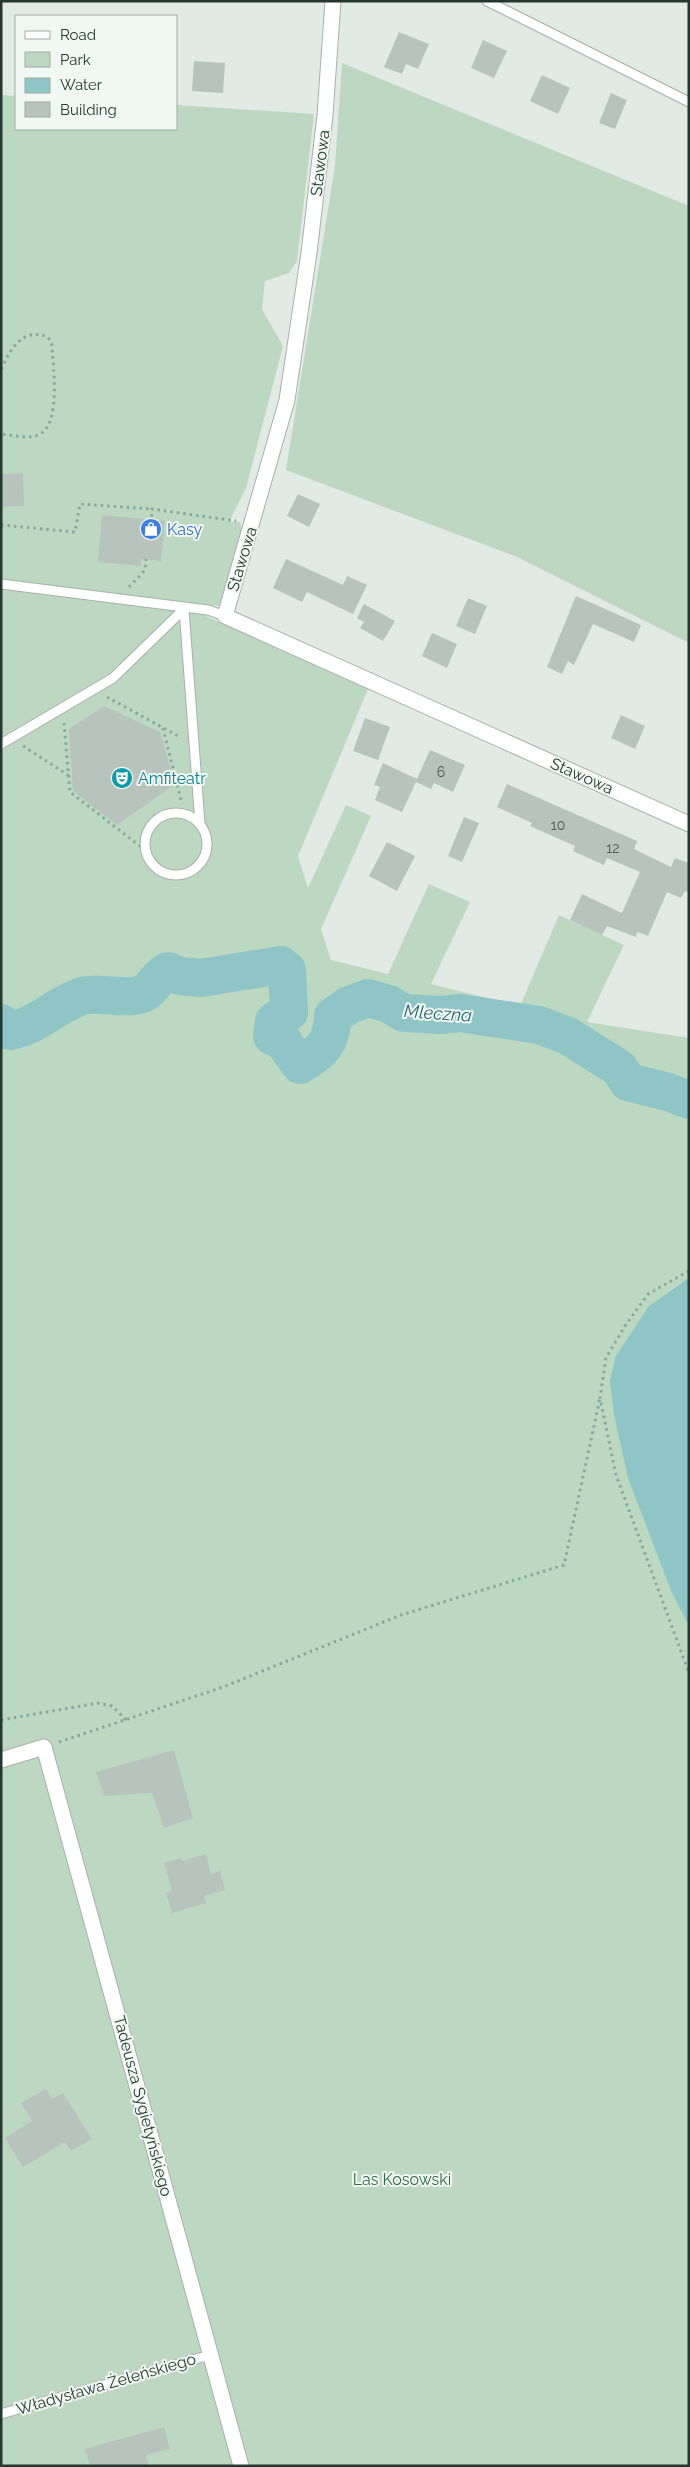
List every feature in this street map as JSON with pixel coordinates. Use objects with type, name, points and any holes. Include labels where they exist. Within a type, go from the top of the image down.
[{"type":"street","name":"Stawowa","points":[[333,1],[326,116],[288,400],[225,616],[689,824]]},
{"type":"street","points":[[1,1760],[44,1747]]},
{"type":"street","name":"Tadeusza Sygietyńskiego","points":[[44,1747],[241,2466]]},
{"type":"lane","points":[[487,1],[689,102]]},
{"type":"lane","points":[[1,584],[122,599],[184,609],[208,610],[225,616]]},
{"type":"lane","points":[[1,744],[114,678],[184,609]]},
{"type":"lane","points":[[184,609],[200,824],[207,841],[206,850],[203,860],[188,873],[168,874],[159,870],[151,863],[146,850],[146,835],[157,819],[166,814],[185,814],[200,824]]},
{"type":"lane","name":"Władysława Żeleńskiego","points":[[1,2414],[210,2355]]},
{"type":"path","points":[[1,369],[18,340],[27,335],[38,333],[48,337],[52,345],[53,416],[49,428],[40,435],[28,437],[1,434]]},
{"type":"path","points":[[1,525],[74,532],[80,504],[152,509],[237,521]]},
{"type":"path","points":[[151,523],[152,509]]},
{"type":"path","points":[[122,599],[124,592],[146,570],[146,559]]},
{"type":"path","points":[[94,689],[194,745]]},
{"type":"path","points":[[62,708],[70,792],[146,850]]},
{"type":"path","points":[[163,728],[185,814]]},
{"type":"path","points":[[10,738],[69,775]]},
{"type":"path","points":[[44,1747],[223,1687],[401,1616],[564,1565],[600,1398],[606,1358],[625,1326],[648,1294],[689,1271]]},
{"type":"path","points":[[600,1398],[616,1475],[689,1673]]},
{"type":"path","points":[[1,1720],[98,1703],[112,1706],[126,1720]]},
{"type":"green space","points":[[342,63],[689,206],[689,643],[517,557],[286,470],[335,166]]},
{"type":"green space","name":"Las Kosowski","points":[[1,95],[15,96],[15,130],[178,130],[178,105],[314,114],[297,261],[289,273],[265,281],[262,309],[283,346],[246,488],[231,518],[231,522],[240,522],[243,533],[224,604],[219,606],[209,605],[206,616],[368,689],[298,856],[308,888],[346,805],[371,816],[321,929],[331,960],[388,974],[429,884],[470,902],[431,984],[520,1006],[559,915],[624,945],[587,1022],[689,1038],[689,2466],[1,2466]]},
{"type":"water","points":[[689,1278],[689,1626],[672,1593],[628,1478],[614,1415],[610,1380],[616,1356],[649,1306]]},
{"type":"building","points":[[399,32],[429,44],[418,69],[406,64],[402,74],[384,67]]},
{"type":"building","points":[[483,40],[507,51],[494,78],[471,68]]},
{"type":"building","points":[[194,61],[225,63],[223,93],[192,91]]},
{"type":"building","points":[[542,75],[570,88],[558,114],[530,101]]},
{"type":"building","points":[[611,93],[627,100],[615,129],[599,123]]},
{"type":"building","points":[[23,473],[24,506],[1,507],[1,474]]},
{"type":"building","points":[[298,494],[320,504],[309,527],[287,516]]},
{"type":"building","points":[[102,515],[165,521],[161,561],[141,559],[141,566],[98,562]]},
{"type":"building","points":[[286,559],[343,585],[347,576],[367,585],[353,614],[307,592],[302,602],[273,588]]},
{"type":"building","points":[[576,596],[641,625],[634,642],[593,624],[574,665],[568,661],[562,674],[547,667]]},
{"type":"building","points":[[468,598],[487,606],[475,634],[456,626]]},
{"type":"building","points":[[364,604],[395,621],[383,641],[360,628],[364,622],[357,618]]},
{"type":"building","points":[[432,633],[457,644],[447,668],[422,656]]},
{"type":"building","name":"Amfiteatr","points":[[104,706],[160,732],[175,784],[117,825],[73,791],[69,729]]},
{"type":"building","points":[[621,715],[645,726],[635,749],[611,738]]},
{"type":"building","points":[[365,718],[390,727],[378,760],[353,751]]},
{"type":"building","points":[[430,750],[465,765],[453,792],[434,783],[431,789],[416,782],[402,812],[375,800],[380,787],[374,785],[383,763],[417,779]]},
{"type":"building","points":[[507,784],[637,841],[634,849],[671,867],[675,858],[689,863],[689,892],[685,891],[681,898],[667,892],[648,936],[637,932],[636,937],[607,926],[602,935],[570,920],[582,894],[622,913],[640,872],[607,858],[604,865],[573,851],[575,846],[530,826],[532,823],[497,807]]},
{"type":"building","points":[[464,817],[479,823],[462,862],[448,856]]},
{"type":"building","points":[[387,842],[415,856],[397,891],[369,876]]},
{"type":"building","points":[[174,1750],[193,1818],[164,1828],[152,1793],[104,1796],[96,1772]]},
{"type":"building","points":[[206,1854],[211,1874],[220,1871],[225,1890],[204,1896],[206,1903],[172,1913],[166,1893],[172,1891],[164,1863],[181,1858],[182,1861]]},
{"type":"building","points":[[46,2089],[52,2099],[63,2093],[92,2139],[71,2151],[65,2142],[23,2167],[5,2138],[32,2121],[21,2103]]},
{"type":"building","points":[[164,2427],[170,2449],[146,2455],[149,2466],[90,2466],[85,2449]]},
{"type":"waterway","name":"Mleczna","points":[[1,1023],[10,1031],[20,1028],[82,996],[140,995],[149,990],[168,971],[180,976],[201,978],[281,965],[287,970],[289,1012],[274,1021],[272,1036],[282,1040],[300,1065],[324,1046],[330,1034],[333,1016],[349,1005],[368,998],[389,1004],[404,1013],[441,1015],[460,1013],[539,1025],[568,1036],[619,1068],[628,1082],[668,1092],[689,1100]]},
{"type":"place","name":"Kasy","points":[[151,529]]},
{"type":"place","name":"Amfiteatr","points":[[122,778]]}]
